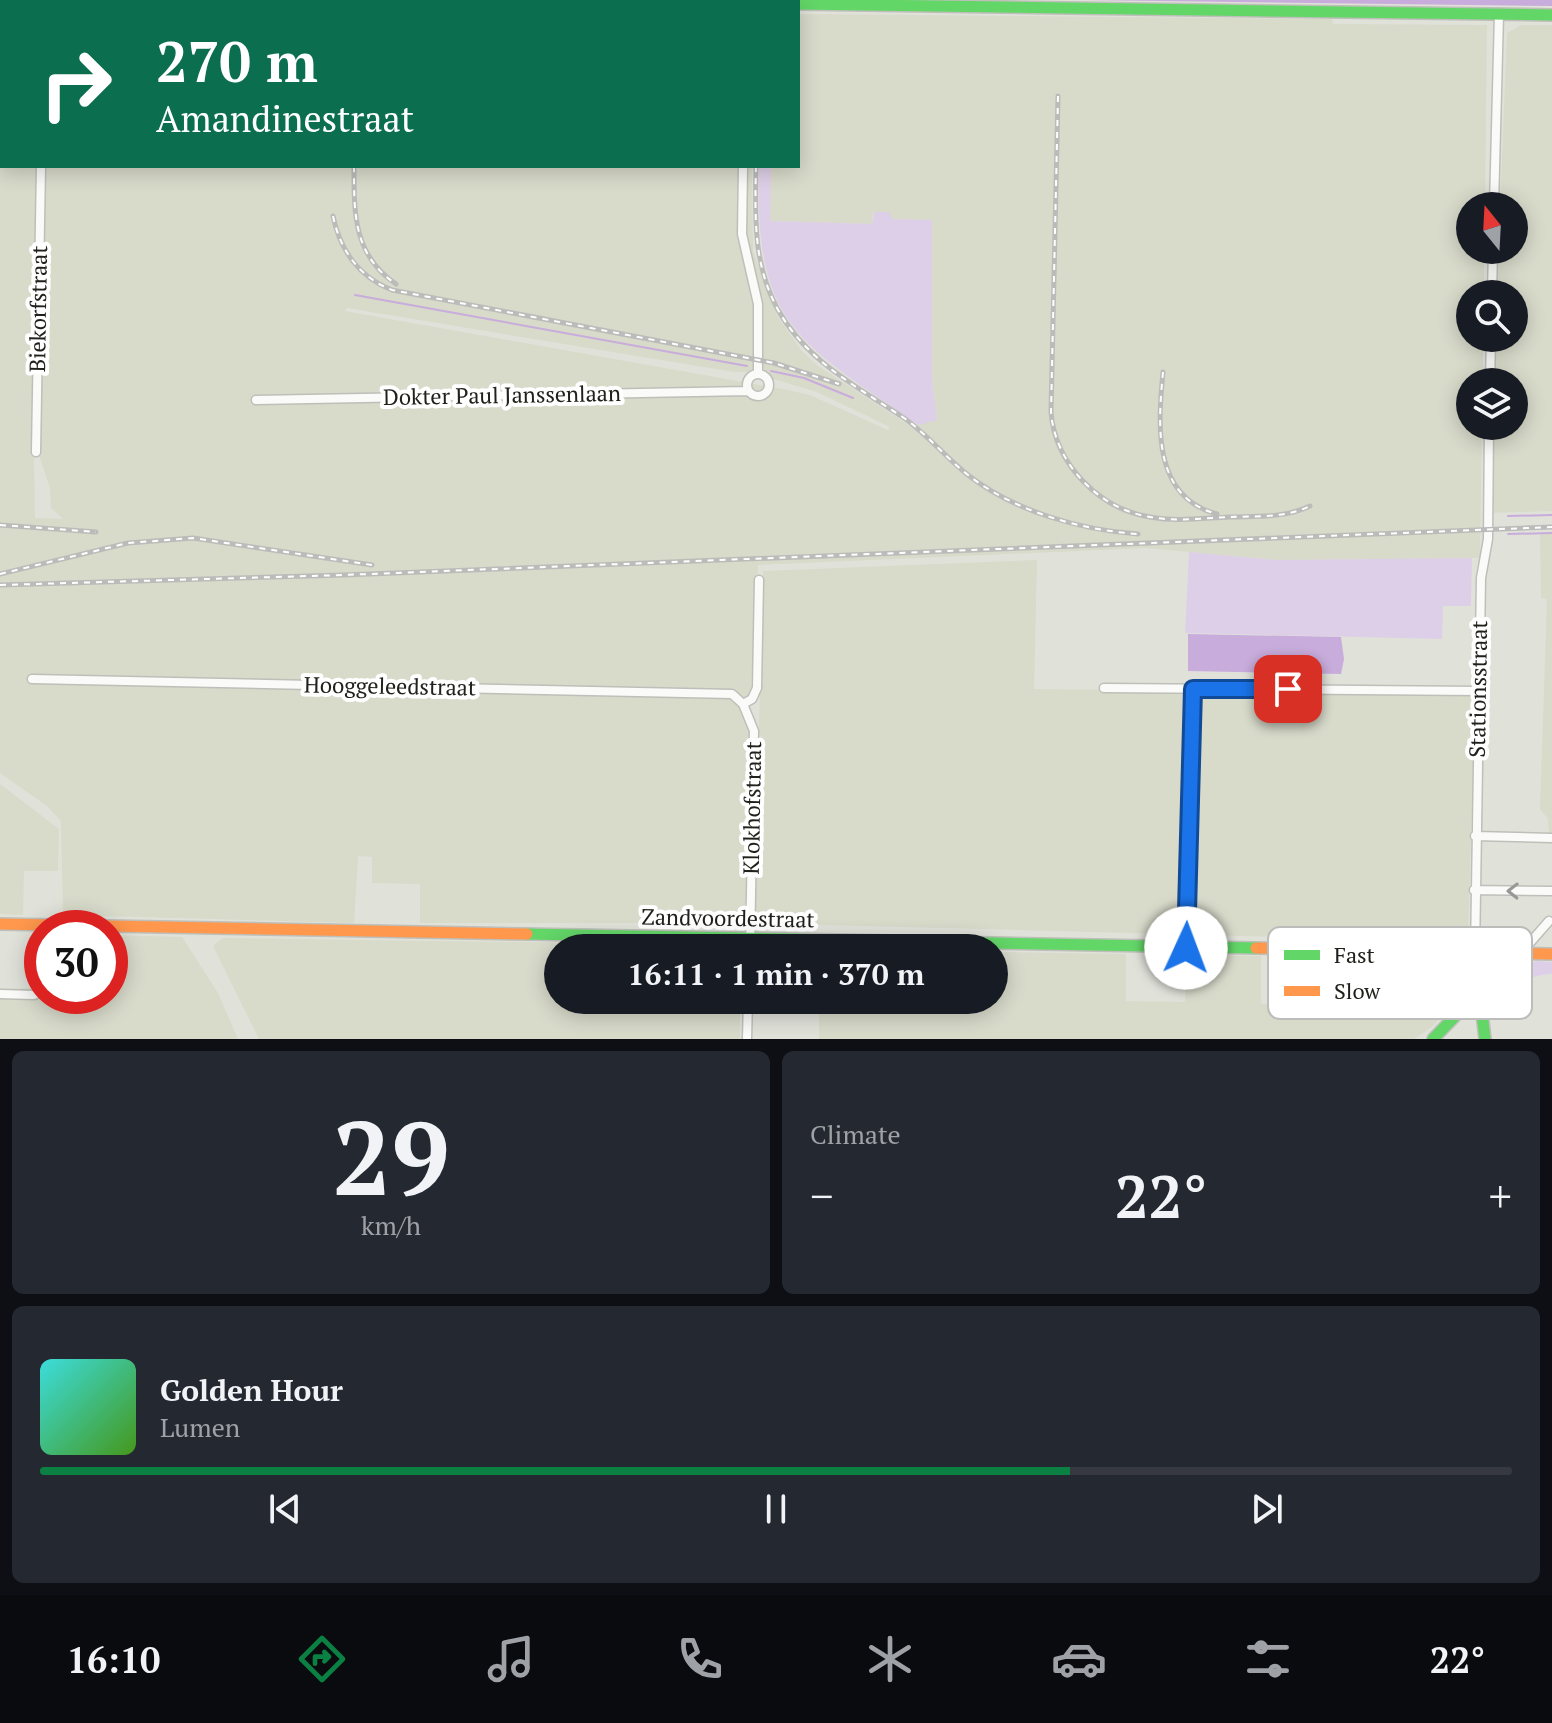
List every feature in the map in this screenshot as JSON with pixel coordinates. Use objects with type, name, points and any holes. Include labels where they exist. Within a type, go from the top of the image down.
[{"type":"main road","points":[[800,4],[1552,15]]},
{"type":"main road","name":"Zandvoordestraat","points":[[0,924],[24,925]]},
{"type":"main road","name":"Zandvoordestraat","points":[[128,929],[544,938]]},
{"type":"main road","name":"Zandvoordestraat","points":[[1008,946],[1268,949]]},
{"type":"main road","points":[[1433,1039],[1457,1019]]},
{"type":"main road","points":[[1484,1019],[1485,1039]]},
{"type":"street","points":[[1494,192],[1499,14]]},
{"type":"street","name":"Biekorfstraat","points":[[36,452],[41,168]]},
{"type":"street","points":[[743,168],[742,234],[758,304],[758,373]]},
{"type":"street","points":[[758,373],[768,379],[769,388],[761,396],[748,391],[747,379],[758,373]]},
{"type":"street","name":"Dokter Paul Janssenlaan","points":[[256,400],[748,391]]},
{"type":"street","name":"Stationsstraat","points":[[1475,927],[1481,578],[1488,539],[1489,440]]},
{"type":"street","points":[[743,704],[752,699],[757,688],[759,580]]},
{"type":"street","name":"Hooggeleedstraat","points":[[32,679],[732,694],[743,704]]},
{"type":"street","points":[[1104,688],[1479,691]]},
{"type":"street","points":[[1186,948],[1193,689]]},
{"type":"street","name":"Klokhofstraat","points":[[743,704],[754,731],[750,934]]},
{"type":"street","points":[[1475,836],[1552,838]]},
{"type":"street","points":[[1474,890],[1552,891]]},
{"type":"street","points":[[1532,941],[1551,921]]},
{"type":"street","points":[[0,994],[24,995]]},
{"type":"street","points":[[747,1039],[748,1014]]},
{"type":"shaded area","points":[[1083,0],[1552,0],[1552,6]]},
{"type":"shaded area","points":[[800,14],[1332,19],[1333,24],[1487,25],[1485,192],[1456,192],[1456,264],[1484,264],[1484,280],[1456,280],[1456,352],[1483,352],[1483,368],[1456,368],[1456,440],[1482,440],[1480,558],[1276,560],[1146,548],[758,565],[749,725],[745,923],[420,923],[420,884],[372,883],[372,857],[358,856],[354,923],[128,917],[128,910],[63,910],[61,821],[47,806],[0,773],[0,168],[752,168],[753,251],[778,317],[801,350],[818,366],[913,428],[927,420],[937,420],[932,381],[932,220],[893,219],[873,212],[872,224],[769,221],[771,168],[800,168]],"holes":[[[347,308],[734,372],[750,372],[754,366],[762,366],[770,378],[817,392],[890,427],[888,430],[810,395],[788,390],[345,311]],[[39,455],[50,488],[51,508],[63,519],[35,518],[34,456]]]},
{"type":"shaded area","points":[[1521,25],[1552,25],[1552,511],[1488,513],[1491,440],[1528,440],[1528,368],[1494,368],[1494,352],[1528,352],[1528,280],[1498,280],[1498,264],[1528,264],[1528,192],[1501,192],[1507,33]]},
{"type":"shaded area","points":[[759,168],[771,168],[770,221],[872,224],[874,212],[889,212],[893,219],[932,220],[932,381],[937,420],[918,425],[814,349],[792,324],[775,297],[765,263],[759,220]]},
{"type":"shaded area","points":[[1540,534],[1552,534],[1552,835],[1549,835],[1548,819],[1540,809],[1547,599],[1541,598]]},
{"type":"shaded area","points":[[1189,552],[1276,560],[1472,558],[1471,606],[1443,606],[1442,639],[1185,633]]},
{"type":"shaded area","points":[[1037,560],[1034,689],[1475,693],[1468,927],[1268,927],[1268,937],[754,923],[763,571]]},
{"type":"shaded area","points":[[1188,634],[1341,637],[1344,659],[1341,674],[1188,671]]},
{"type":"shaded area","points":[[0,784],[59,829],[58,871],[24,871],[23,915],[0,914]]},
{"type":"shaded area","points":[[128,936],[182,937],[218,993],[238,1039],[0,1039],[0,989],[24,988],[24,1014],[128,1014]]},
{"type":"shaded area","points":[[223,938],[544,942],[544,1014],[740,1014],[740,1039],[259,1039],[213,946]]},
{"type":"shaded area","points":[[1008,952],[1126,954],[1126,1001],[1185,1002],[1187,955],[1261,956],[1261,1004],[1268,1004],[1268,1019],[1439,1019],[1414,1039],[819,1039],[819,1014],[1008,1014]]},
{"type":"shaded area","points":[[1552,962],[1552,974],[1532,978],[1532,963]]},
{"type":"waterway","points":[[355,295],[747,366]]},
{"type":"waterway","points":[[771,371],[804,378],[853,398]]},
{"type":"waterway","points":[[1508,516],[1552,515]]},
{"type":"waterway","points":[[1508,534],[1552,533]]},
{"type":"railway","points":[[1058,96],[1051,412],[1054,431],[1071,466],[1097,494],[1114,505],[1150,517],[1271,516],[1310,506]]},
{"type":"railway","points":[[354,168],[356,216],[364,246],[371,260],[396,284]]},
{"type":"railway","points":[[756,168],[756,221],[763,274],[777,308],[789,327],[817,358],[904,418],[968,475],[1006,499],[1071,523],[1138,534]]},
{"type":"railway","points":[[333,216],[341,240],[353,261],[370,278],[392,290],[774,363],[839,384]]},
{"type":"railway","points":[[1163,372],[1161,436],[1170,476],[1180,492],[1196,505],[1217,514]]},
{"type":"railway","points":[[0,525],[96,532]]},
{"type":"railway","points":[[0,585],[344,575],[1552,527]]},
{"type":"railway","points":[[0,574],[128,543],[193,538],[372,565]]},
{"type":"traffic: fast","points":[[800,4],[1552,15]]},
{"type":"traffic: fast","points":[[527,934],[1256,948]]},
{"type":"traffic: fast","points":[[1433,1039],[1452,1019]]},
{"type":"traffic: fast","points":[[1483,1019],[1485,1039]]},
{"type":"traffic: slow","points":[[0,924],[527,934]]},
{"type":"traffic: slow","points":[[1256,948],[1268,948]]},
{"type":"traffic: slow","points":[[1532,954],[1552,954]]},
{"type":"route","points":[[1186,948],[1193,689],[1288,689]]}]
